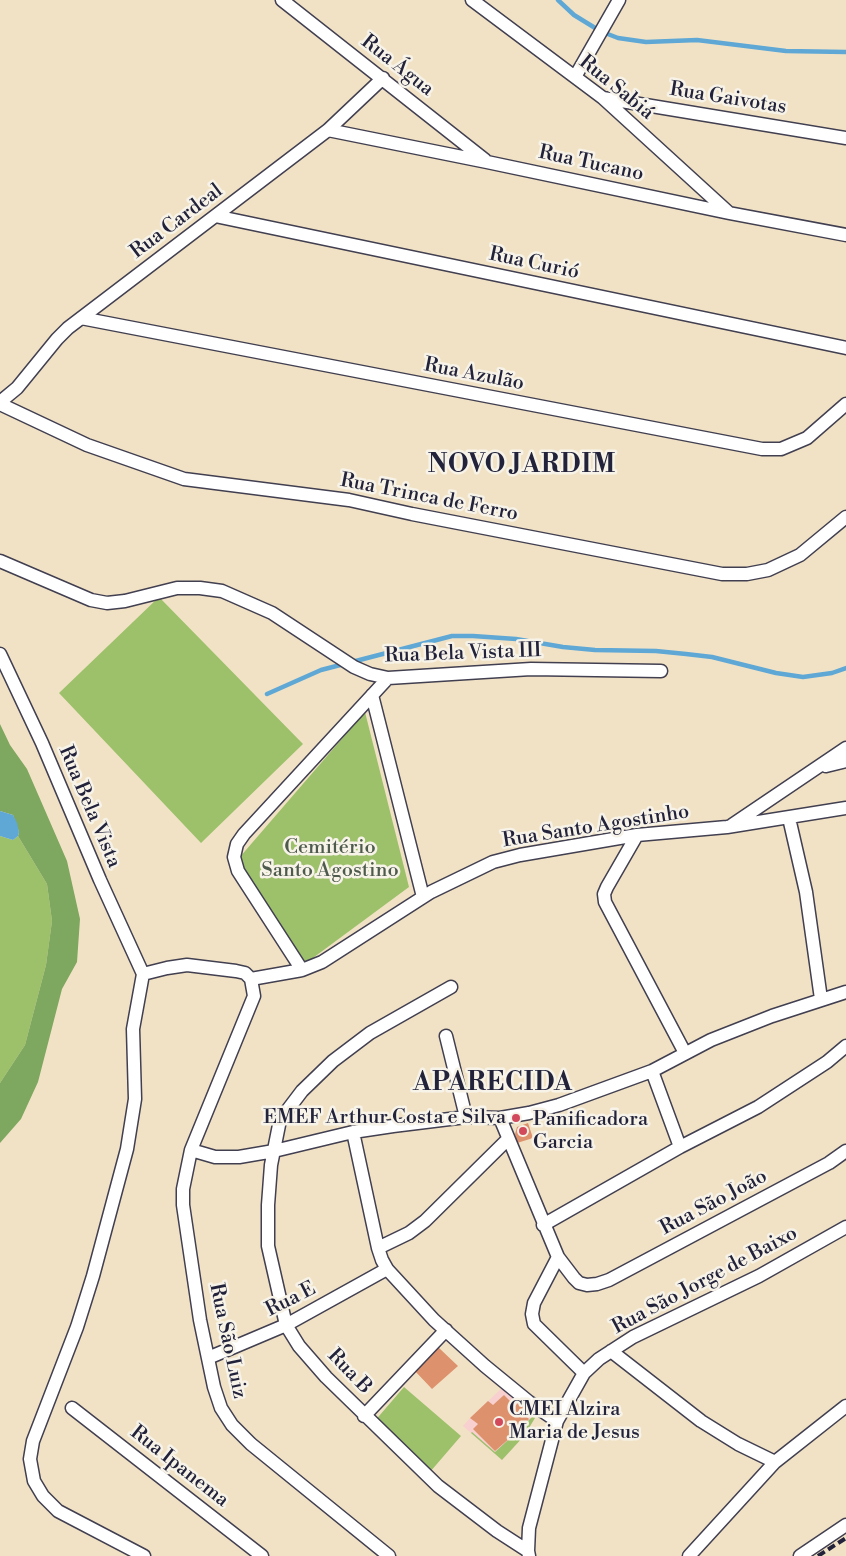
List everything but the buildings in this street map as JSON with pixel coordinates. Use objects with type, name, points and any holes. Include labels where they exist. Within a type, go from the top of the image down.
[{"type":"street","name":"Rua Água","points":[[282,0],[487,162]]},
{"type":"street","name":"Rua Sabiá","points":[[472,0],[603,98],[729,213]]},
{"type":"street","points":[[575,77],[618,0]]},
{"type":"street","name":"Rua Cardeal","points":[[0,403],[17,388],[57,339],[81,318],[328,130],[383,78]]},
{"type":"street","name":"Rua Gaivotas","points":[[603,98],[846,138]]},
{"type":"street","name":"Rua Tucano","points":[[328,130],[729,213],[846,235]]},
{"type":"street","name":"Rua Curió","points":[[215,216],[846,348]]},
{"type":"street","name":"Rua Azulão","points":[[81,318],[762,449],[781,449],[806,438],[846,404]]},
{"type":"street","name":"Rua Trinca de Ferro","points":[[0,403],[87,445],[184,479],[349,500],[722,574],[747,574],[768,570],[800,555],[846,517]]},
{"type":"street","name":"Rua Bela Vista III","points":[[0,561],[92,600],[107,603],[125,601],[177,588],[200,588],[222,591],[272,613],[354,667],[370,674],[388,678],[531,669],[661,671]]},
{"type":"street","name":"Rua Bela Vista","points":[[0,654],[42,743],[100,880],[143,974]]},
{"type":"street","points":[[302,970],[238,871],[234,857],[237,844],[244,834],[388,678]]},
{"type":"street","points":[[372,696],[423,897]]},
{"type":"street","points":[[728,828],[846,748]]},
{"type":"street","points":[[818,767],[846,761]]},
{"type":"street","name":"Rua Santo Agostinho","points":[[251,979],[302,970],[322,962],[423,897],[493,862],[520,854],[637,835],[728,828],[846,808]]},
{"type":"street","points":[[788,818],[806,892],[821,999]]},
{"type":"street","points":[[637,835],[604,894],[606,902],[685,1053]]},
{"type":"street","points":[[144,1556],[58,1510],[43,1496],[34,1481],[30,1459],[33,1441],[77,1327],[93,1276],[127,1149],[135,1099],[133,1029],[143,974],[167,968],[187,966],[236,971],[245,973],[251,979]]},
{"type":"street","name":"Rua São Luiz","points":[[251,979],[254,996],[191,1150],[183,1189],[200,1320],[208,1358],[220,1408],[232,1425],[251,1444],[389,1556]]},
{"type":"street","name":"Rua B","points":[[451,987],[370,1033],[333,1061],[302,1091],[280,1120],[271,1165],[268,1205],[268,1246],[286,1326],[299,1346],[364,1416],[438,1486],[528,1553]]},
{"type":"street","points":[[191,1150],[215,1157],[239,1157],[274,1151],[353,1132],[466,1117],[500,1118],[559,1105],[652,1071],[685,1053],[764,1019],[846,992]]},
{"type":"street","points":[[446,1036],[466,1117]]},
{"type":"street","points":[[543,1225],[680,1147],[758,1108],[828,1062],[846,1046]]},
{"type":"street","points":[[652,1071],[680,1147]]},
{"type":"street","points":[[500,1118],[543,1225],[558,1257],[534,1303],[532,1314],[534,1324],[584,1373]]},
{"type":"street","points":[[353,1132],[378,1248],[387,1270],[484,1366],[529,1402],[557,1421]]},
{"type":"street","points":[[378,1248],[409,1233],[426,1221],[508,1139]]},
{"type":"street","name":"Rua São João","points":[[558,1257],[579,1283],[587,1285],[597,1284],[608,1280],[829,1163],[846,1151]]},
{"type":"street","name":"Rua São Jorge de Baixo","points":[[528,1553],[528,1528],[557,1421],[584,1373],[599,1359],[634,1337],[759,1276],[846,1227]]},
{"type":"street","name":"Rua E","points":[[208,1358],[286,1326],[387,1270]]},
{"type":"street","points":[[364,1416],[446,1330]]},
{"type":"street","points":[[611,1351],[700,1421],[738,1444],[775,1462]]},
{"type":"street","points":[[689,1556],[775,1462],[846,1406]]},
{"type":"street","name":"Rua Ipanema","points":[[72,1408],[262,1556]]},
{"type":"street","points":[[800,1556],[846,1525]]},
{"type":"shaded area","name":"CMEI Alzira Maria de Jesus","points":[[502,1388],[522,1404],[535,1418],[524,1436],[502,1460],[463,1426]]},
{"type":"green space","points":[[159,597],[303,744],[201,843],[59,693]]},
{"type":"green space","name":"Cemitério Santo Agostino","points":[[365,712],[409,887],[302,966],[233,865]]},
{"type":"green space","points":[[0,724],[10,745],[27,769],[67,861],[80,919],[77,962],[62,989],[38,1082],[21,1119],[0,1143],[0,1083],[25,1045],[46,965],[52,921],[47,884],[18,836],[19,832],[13,815],[0,811]]},
{"type":"green space","points":[[0,836],[13,840],[18,836],[47,884],[52,921],[46,965],[25,1045],[0,1083]]},
{"type":"green space","points":[[404,1387],[461,1436],[430,1472],[373,1423]]},
{"type":"green space","points":[[533,1416],[535,1418],[524,1436],[502,1460],[471,1433],[495,1452]]},
{"type":"water","points":[[0,811],[13,815],[17,823],[19,832],[18,836],[13,840],[0,836]]},
{"type":"waterway","points":[[558,0],[574,15],[600,31],[618,38],[646,42],[697,40],[786,51],[846,52]]},
{"type":"waterway","points":[[267,694],[321,670],[452,636],[516,639],[595,650],[656,651],[712,657],[776,673],[803,677],[832,673],[846,668]]},
{"type":"railway","points":[[818,1556],[846,1538]]},
{"type":"place","name":"EMEF Arthur Costa e Silva","points":[[516,1118]]},
{"type":"place","name":"Panificadora Garcia","points":[[523,1131]]},
{"type":"place","name":"CMEI Alzira Maria de Jesus","points":[[499,1422]]},
{"type":"district","name":"NOVO JARDIM","points":[[522,466]]},
{"type":"district","name":"APARECIDA","points":[[493,1084]]}]
